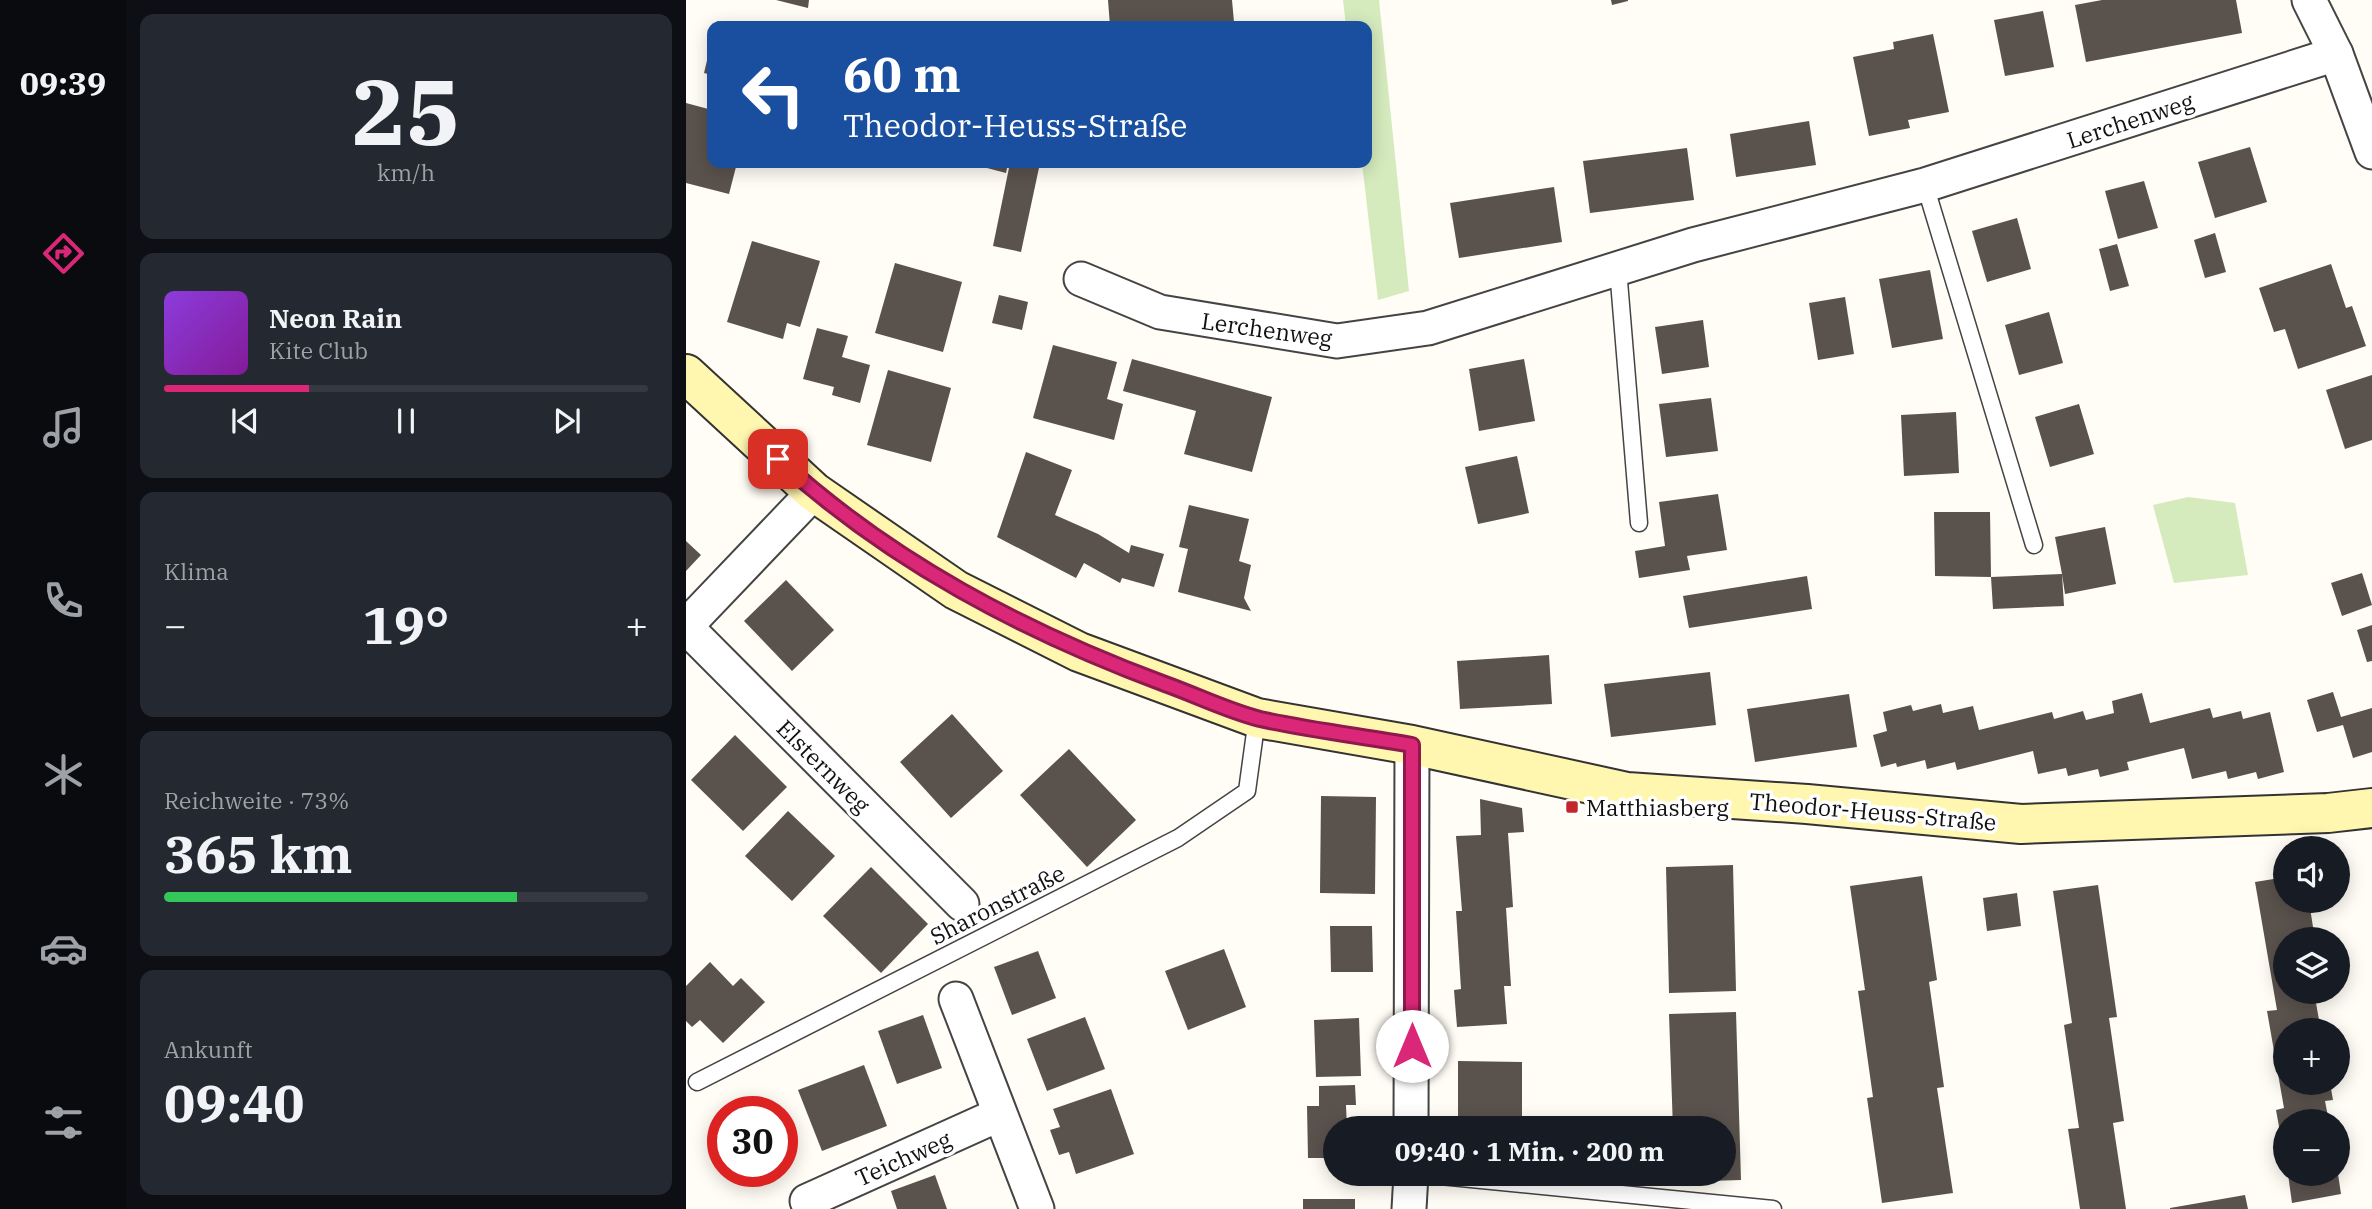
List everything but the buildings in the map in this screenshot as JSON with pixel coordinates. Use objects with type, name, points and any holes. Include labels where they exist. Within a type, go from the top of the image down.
[{"type":"street","points":[[2309,0],[2336,54],[2372,152]]},
{"type":"street","name":"Lerchenweg","points":[[1081,279],[1160,312],[1230,326],[1336,341],[1427,328],[1693,246],[1925,185],[2336,54]]},
{"type":"street","name":"Theodor-Heuss-Straße","points":[[686,374],[814,492],[957,590],[1079,652],[1257,718],[1412,745],[1627,792],[1807,804],[2021,824],[2328,813],[2372,808]]},
{"type":"street","points":[[686,626],[814,492]]},
{"type":"street","name":"Elsternweg","points":[[686,626],[962,904]]},
{"type":"street","points":[[1411,1116],[1412,745]]},
{"type":"street","points":[[956,999],[998,1115],[1037,1209]]},
{"type":"street","name":"Teichweg","points":[[807,1201],[998,1115]]},
{"type":"street","points":[[1409,1209],[1410,1186]]},
{"type":"lane","points":[[1925,185],[2034,545]]},
{"type":"lane","points":[[1618,269],[1639,523]]},
{"type":"lane","name":"Sharonstraße","points":[[697,1082],[1178,838],[1247,791],[1257,718]]},
{"type":"lane","points":[[1541,1186],[1773,1209]]},
{"type":"green space","points":[[1343,0],[1379,0],[1409,291],[1378,300],[1363,168],[1372,168],[1372,21],[1345,21]]},
{"type":"green space","points":[[2188,497],[2235,503],[2248,575],[2174,583],[2153,505]]},
{"type":"place","name":"Matthiasberg","points":[[1572,807]]},
{"type":"route","points":[[778,459],[814,492],[921,568],[957,590],[1079,652],[1257,718],[1412,745],[1412,1046]]}]
